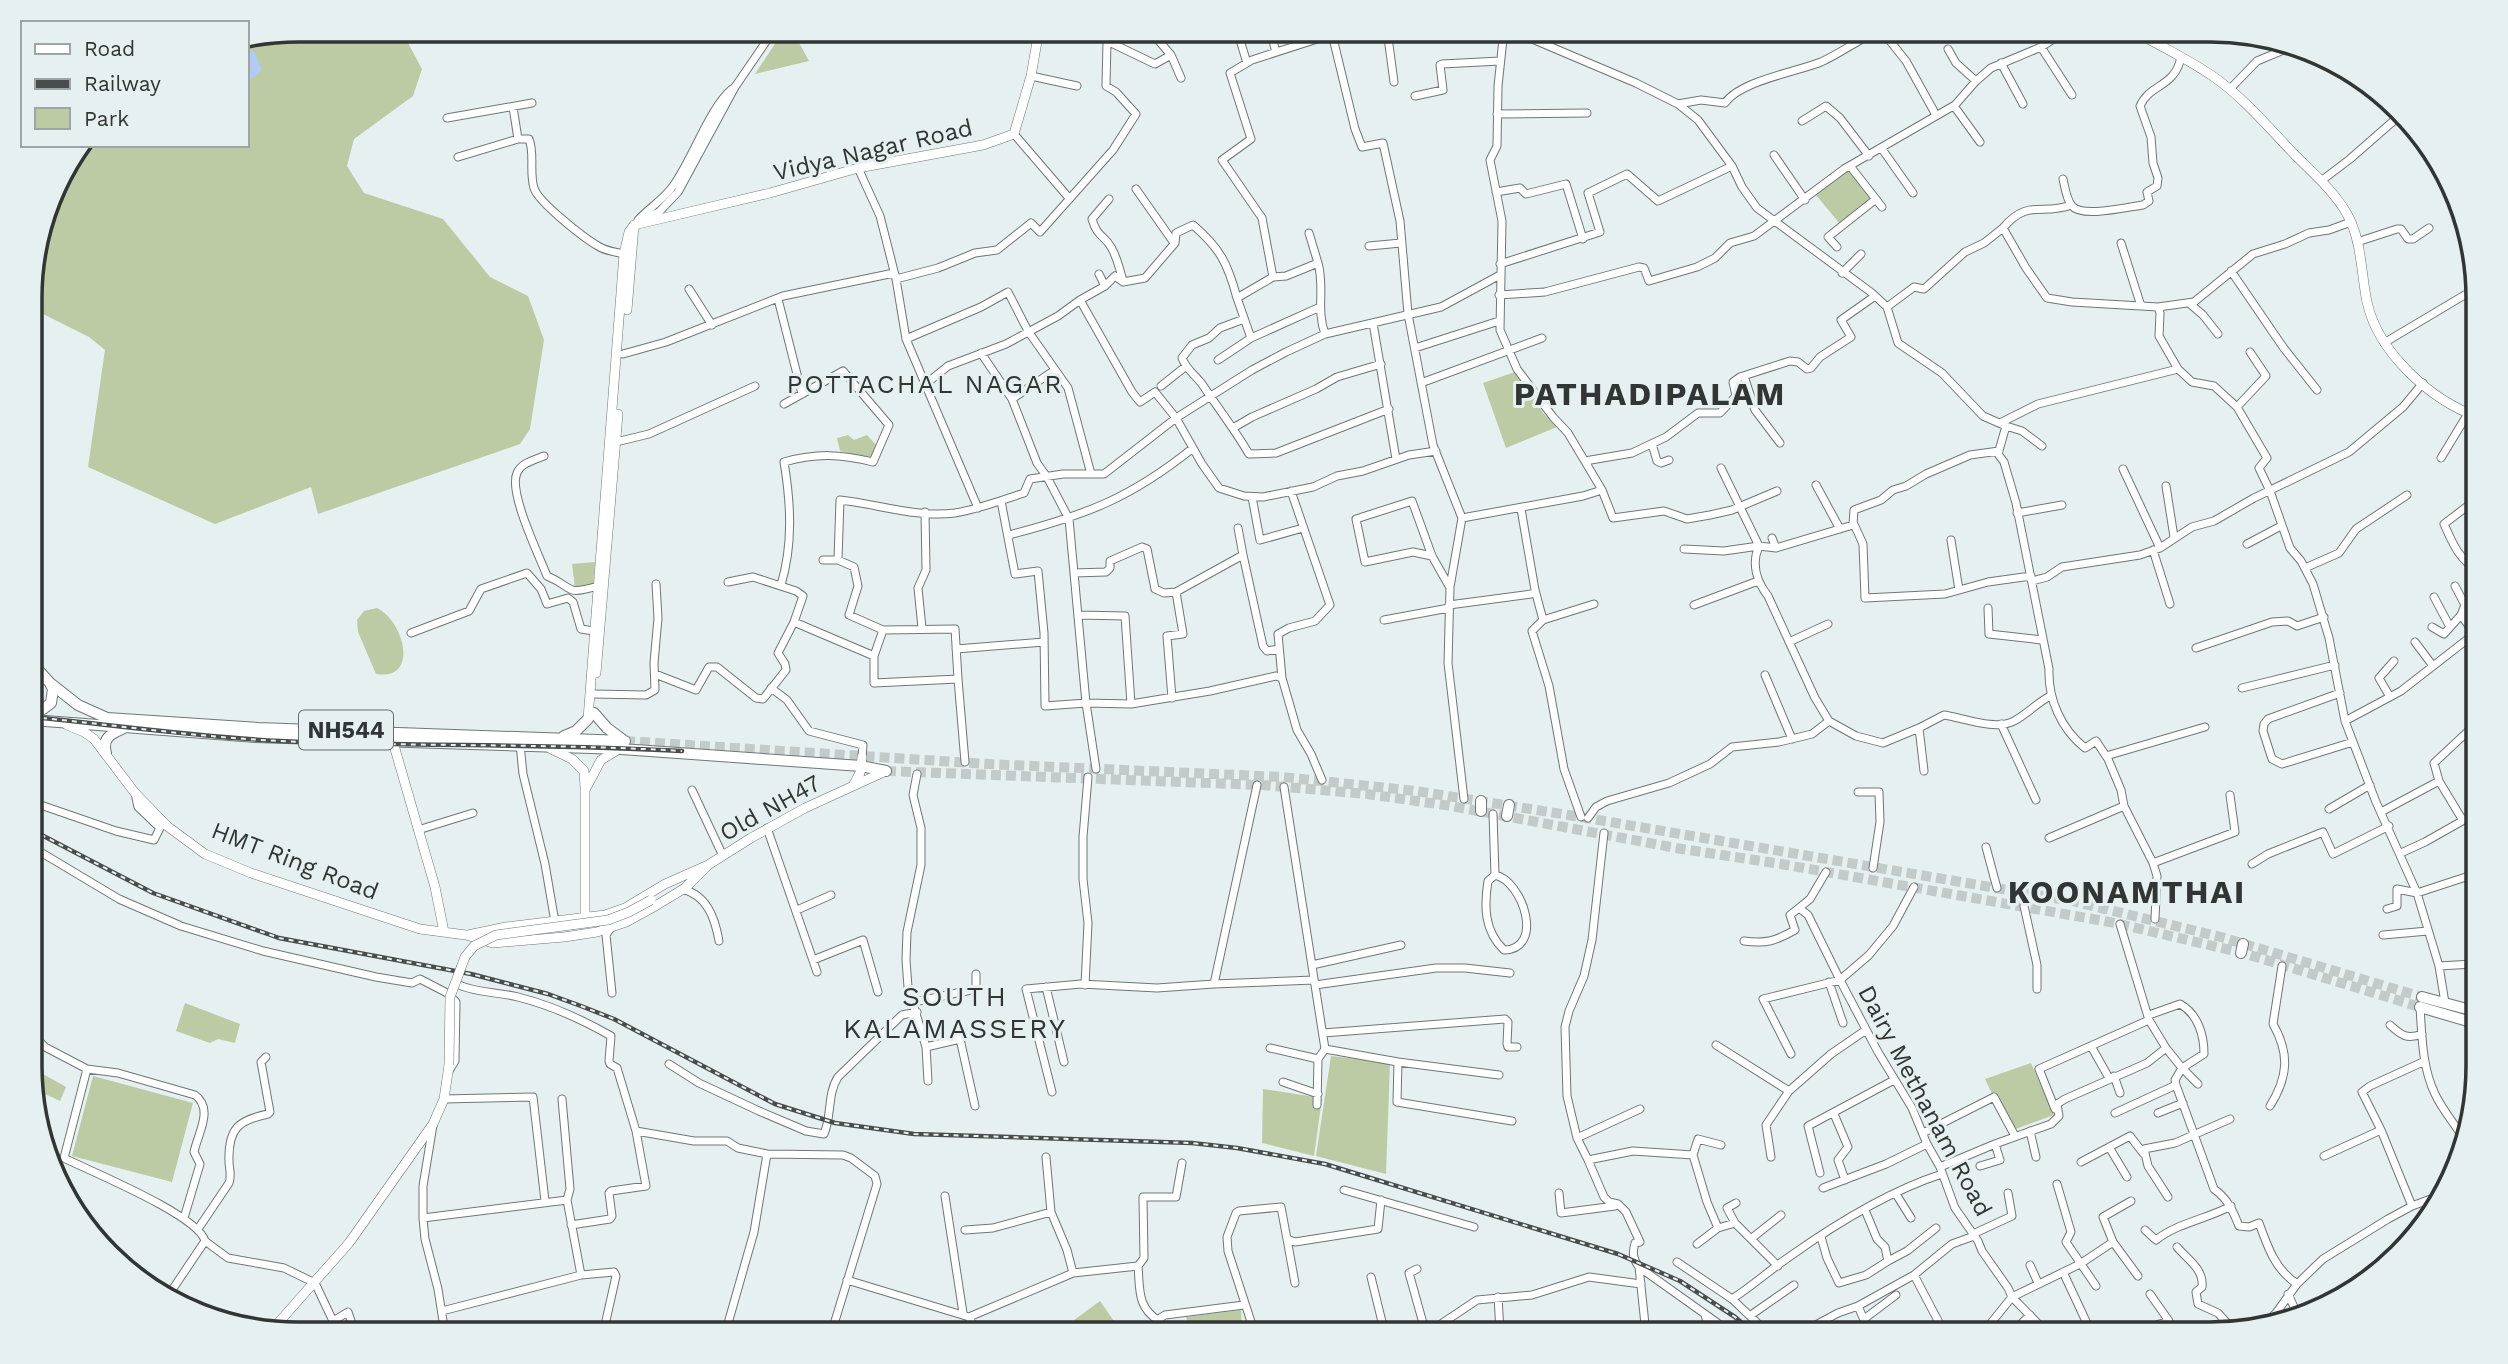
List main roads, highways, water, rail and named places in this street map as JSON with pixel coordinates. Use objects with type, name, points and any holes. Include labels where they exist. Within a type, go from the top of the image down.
[{"type":"highway","points":[[42,674],[53,689],[51,703],[42,708]]},
{"type":"highway","name":"NH544","points":[[50,683],[84,709],[107,718],[393,742],[543,745],[593,743]]},
{"type":"highway","points":[[558,738],[576,731],[591,716],[623,745]]},
{"type":"highway","points":[[42,721],[124,728]]},
{"type":"highway","points":[[106,753],[107,738],[124,728]]},
{"type":"highway","name":"NH544","points":[[124,728],[558,738],[593,743]]},
{"type":"highway","points":[[593,743],[862,762],[886,771]]},
{"type":"highway","points":[[2466,1009],[2445,1003],[2421,1002],[2466,1019]]},
{"type":"main road","name":"Vidya Nagar Road","points":[[630,239],[634,225],[770,193],[858,168],[983,145],[1014,134],[1031,76],[1037,42]]},
{"type":"main road","points":[[2153,42],[2230,89],[2334,195],[2351,222],[2367,302],[2384,343],[2396,360],[2423,383],[2466,411]]},
{"type":"main road","points":[[591,716],[594,631],[624,254],[630,239]]},
{"type":"main road","points":[[591,716],[616,442],[630,239]]},
{"type":"main road","name":"HMT Ring Road","points":[[60,723],[84,732],[106,753],[135,793],[167,827],[205,854],[251,873],[420,929],[466,935],[493,943],[584,934]]},
{"type":"main road","points":[[393,742],[435,887],[444,932]]},
{"type":"main road","points":[[543,745],[572,759],[584,771],[584,934]]},
{"type":"main road","points":[[585,790],[601,760],[623,745]]},
{"type":"main road","points":[[853,785],[858,779],[862,762]]},
{"type":"main road","name":"Old NH47","points":[[585,918],[625,908],[665,884],[708,865],[767,828],[886,771]]},
{"type":"main road","name":"Old NH47","points":[[584,934],[626,922],[683,889],[708,865]]},
{"type":"main road","points":[[678,878],[682,881],[683,889]]},
{"type":"main road","points":[[651,900],[665,884]]},
{"type":"main road","points":[[282,1321],[349,1243],[433,1124],[444,1099],[449,1068],[450,997],[465,957],[479,942],[496,935],[608,920],[651,900],[672,896]]},
{"type":"main road","name":"HMT Ring Road","points":[[466,935],[506,927],[585,918]]},
{"type":"water","points":[[248,49],[255,53],[262,70],[249,81]]},
{"type":"tunnel","points":[[625,741],[988,764],[1283,777],[1416,791],[2072,901],[2221,937],[2422,997]]},
{"type":"tunnel","points":[[886,771],[1262,785],[1367,794],[1451,806],[1676,848],[2115,923],[2243,953],[2420,1007]]},
{"type":"railway","points":[[42,718],[280,741],[682,751]]},
{"type":"railway","points":[[42,835],[153,893],[279,938],[471,974],[548,994],[614,1019],[775,1104],[835,1123],[914,1134],[1192,1143],[1325,1164],[1618,1254],[1680,1281],[1741,1322]]},
{"type":"district","name":"POTTACHAL NAGAR","points":[[925,384]]},
{"type":"district","name":"PATHADIPALAM","points":[[1650,394]]},
{"type":"district","name":"KOONAMTHAI","points":[[2127,892]]},
{"type":"district","name":"SOUTH KALAMASSERY","points":[[955,1012]]}]
